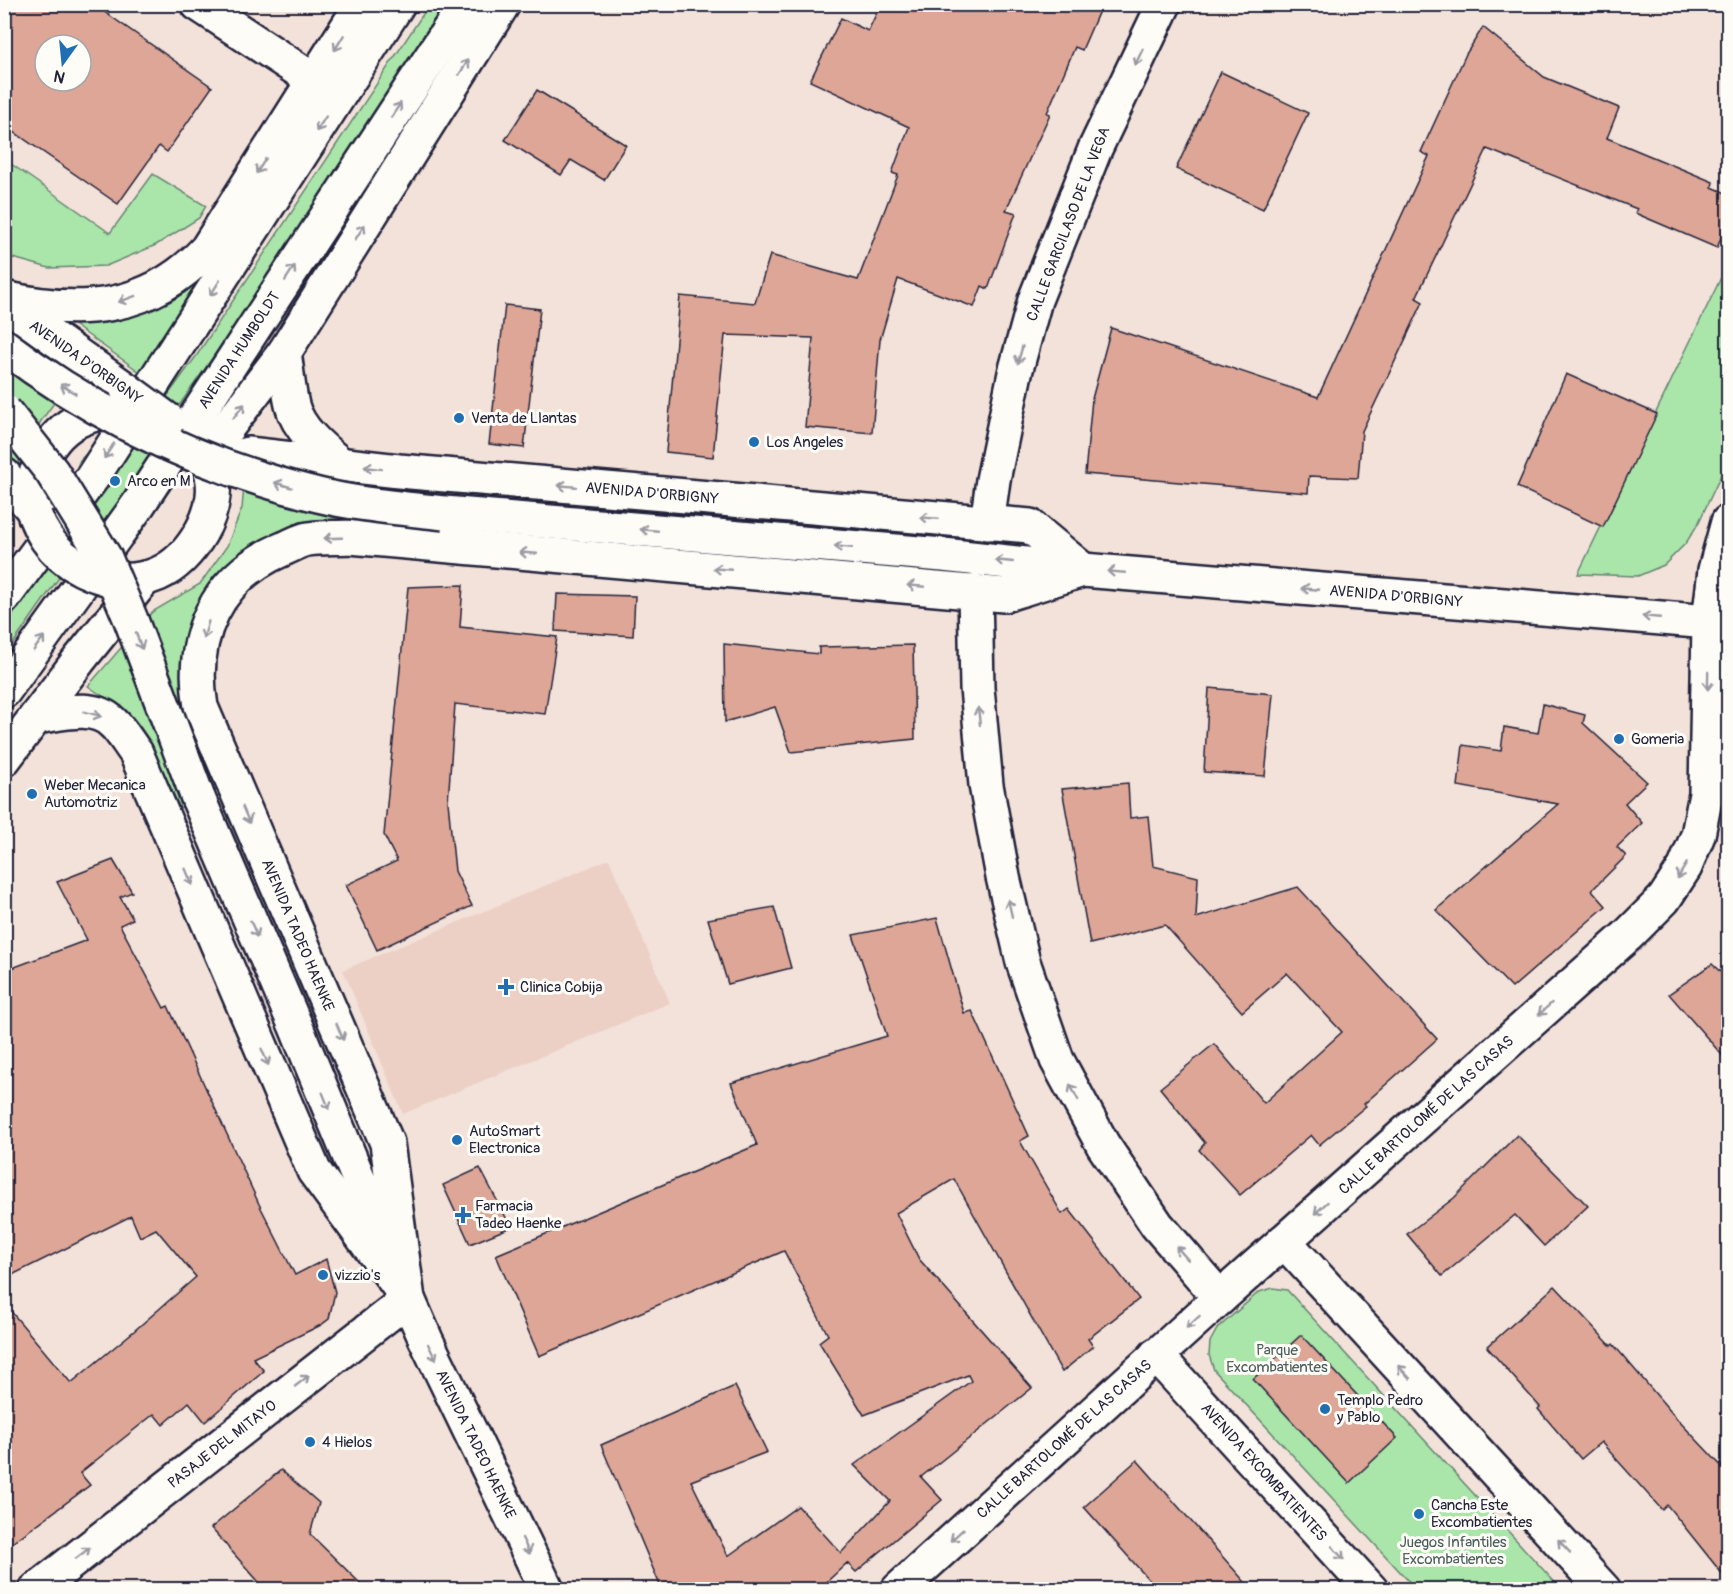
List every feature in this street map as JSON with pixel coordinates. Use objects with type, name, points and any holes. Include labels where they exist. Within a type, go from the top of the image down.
[{"type":"main road","points":[[198,4],[315,81]]},
{"type":"main road","points":[[4,298],[41,306],[88,308],[121,302],[147,292],[176,276],[196,261],[207,249],[362,4]]},
{"type":"main road","points":[[4,597],[92,478],[398,4]]},
{"type":"main road","name":"AVENIDA HUMBOLDT","points":[[4,691],[138,505],[466,4]]},
{"type":"main road","points":[[202,456],[285,353],[503,4]]},
{"type":"main road","name":"CALLE GARCILASO DE LA VEGA","points":[[987,523],[993,480],[1015,373],[1035,300],[1095,149],[1164,4]]},
{"type":"main road","name":"AVENIDA D'ORBIGNY","points":[[4,303],[121,400]]},
{"type":"main road","points":[[4,346],[38,371],[116,418],[182,450],[224,467],[319,495],[444,513],[944,555],[1083,570]]},
{"type":"main road","points":[[285,353],[292,407],[304,428],[319,447],[339,464]]},
{"type":"main road","points":[[4,475],[35,514],[40,528],[57,553],[90,574],[131,581],[158,574],[187,552],[198,538],[211,506],[213,490],[212,475],[202,456],[181,430],[168,420],[151,412],[133,408],[121,400],[72,424],[55,439],[42,457],[35,479],[35,514],[4,558]]},
{"type":"main road","points":[[4,411],[52,472],[105,558],[131,620],[198,798],[296,1027],[408,1299]]},
{"type":"main road","name":"AVENIDA D'ORBIGNY","points":[[202,456],[248,454],[399,471],[1030,526],[1083,570]]},
{"type":"main road","name":"CALLE BARTOLOMÉ DE LAS CASAS","points":[[898,1590],[1156,1355],[1627,936],[1664,899],[1685,867],[1698,835],[1706,794],[1722,624],[1715,570],[1728,522]]},
{"type":"main road","name":"AVENIDA D'ORBIGNY","points":[[234,580],[267,555],[307,539],[350,537],[1004,595],[1083,570],[1722,624]]},
{"type":"main road","points":[[4,759],[145,578]]},
{"type":"main road","name":"AVENIDA TADEO HAENKE","points":[[234,580],[214,606],[204,633],[197,683],[201,707],[387,1143],[408,1299]]},
{"type":"main road","points":[[975,591],[977,688],[986,785],[1003,877],[1023,962],[1057,1060],[1103,1144],[1157,1225],[1220,1298]]},
{"type":"main road","name":"AVENIDA TADEO HAENKE","points":[[36,717],[78,711],[96,713],[112,722],[136,753],[314,1171],[408,1299],[547,1590]]},
{"type":"main road","points":[[1284,1241],[1604,1590]]},
{"type":"main road","name":"PASAJE DEL MITAYO","points":[[36,1590],[408,1299]]},
{"type":"main road","name":"AVENIDA EXCOMBATIENTES","points":[[1156,1355],[1371,1590]]},
{"type":"shaded area","name":"Clinica Cobija","points":[[609,859],[670,1003],[403,1114],[343,970]]},
{"type":"green space","points":[[429,5],[450,5],[152,444],[171,462],[177,480],[133,544],[114,543],[91,532],[5,655],[5,626],[80,519],[73,476],[80,460],[92,448],[137,438],[197,355]]},
{"type":"green space","points":[[4,159],[110,233],[153,174],[206,206],[199,218],[156,245],[106,266],[49,268],[13,258],[5,252]]},
{"type":"green space","points":[[1728,263],[1728,460],[1698,524],[1686,543],[1664,565],[1638,576],[1578,574]]},
{"type":"green space","points":[[212,265],[140,372],[71,323]]},
{"type":"green space","points":[[4,317],[86,376],[54,403],[41,421],[14,471],[5,460]]},
{"type":"green space","points":[[246,466],[446,490],[442,534],[339,527],[209,598],[221,787],[180,808],[144,736],[118,708],[88,686],[152,612],[200,584],[227,546],[242,508]]},
{"type":"green space","name":"Parque Excombatientes","points":[[1273,1288],[1287,1290],[1561,1589],[1416,1589],[1214,1370],[1209,1355],[1210,1342],[1217,1329],[1259,1292]]},
{"type":"building","points":[[4,4],[93,4],[212,87],[167,152],[159,146],[118,204],[4,125]]},
{"type":"building","points":[[881,4],[1102,4],[1082,50],[1075,47],[1047,113],[1050,114],[1006,210],[1016,213],[988,289],[982,286],[974,307],[898,279],[880,340],[872,433],[805,427],[813,338],[725,335],[713,457],[666,452],[680,296],[755,303],[770,255],[858,280],[898,175],[892,173],[909,127],[810,81],[841,18],[868,31]]},
{"type":"building","points":[[1483,27],[1544,77],[1619,108],[1607,138],[1713,182],[1712,187],[1728,194],[1728,220],[1717,248],[1635,213],[1637,209],[1487,149],[1416,298],[1423,302],[1362,431],[1358,478],[1309,476],[1308,493],[1085,474],[1092,399],[1111,328],[1318,397],[1429,156],[1421,152],[1466,54]]},
{"type":"building","points":[[1221,72],[1308,113],[1263,209],[1176,169]]},
{"type":"building","points":[[537,90],[626,145],[604,180],[571,160],[561,175],[505,140]]},
{"type":"building","points":[[505,305],[540,309],[524,448],[489,444]]},
{"type":"building","points":[[1566,374],[1657,414],[1603,527],[1517,487]]},
{"type":"building","points":[[463,585],[460,627],[557,637],[545,714],[455,704],[448,802],[455,871],[472,906],[377,950],[346,885],[397,861],[384,835],[408,587]]},
{"type":"building","points":[[557,594],[635,596],[633,636],[555,631]]},
{"type":"building","points":[[724,644],[819,654],[819,647],[913,645],[915,739],[791,752],[775,707],[725,722]]},
{"type":"building","points":[[1209,688],[1273,694],[1265,776],[1204,772]]},
{"type":"building","points":[[1543,704],[1585,715],[1583,723],[1647,782],[1625,803],[1642,823],[1617,847],[1626,856],[1592,890],[1606,906],[1512,988],[1436,910],[1558,804],[1458,786],[1463,745],[1501,751],[1504,727],[1538,733]]},
{"type":"building","points":[[1128,783],[1130,818],[1148,816],[1153,866],[1198,877],[1196,918],[1298,887],[1437,1039],[1364,1104],[1366,1106],[1319,1145],[1311,1135],[1240,1195],[1199,1150],[1205,1143],[1160,1088],[1214,1044],[1264,1103],[1342,1032],[1287,973],[1242,1012],[1165,925],[1090,944],[1062,789]]},
{"type":"building","points":[[113,860],[132,892],[120,897],[133,919],[120,925],[164,1008],[168,1006],[259,1204],[295,1275],[326,1259],[335,1292],[329,1319],[253,1358],[264,1371],[205,1422],[189,1402],[163,1425],[154,1414],[80,1473],[90,1485],[4,1549],[4,1303],[71,1383],[196,1277],[156,1229],[140,1237],[131,1216],[4,1279],[4,971],[87,940],[57,882]]},
{"type":"building","points":[[774,907],[791,968],[728,984],[708,919]]},
{"type":"building","points":[[937,918],[964,1013],[972,1011],[1029,1136],[1020,1141],[1062,1214],[1069,1209],[1139,1299],[1088,1339],[1093,1346],[1062,1372],[954,1179],[896,1213],[919,1259],[1032,1388],[921,1477],[942,1500],[856,1572],[847,1563],[818,1590],[662,1590],[601,1445],[735,1386],[767,1452],[691,1481],[728,1556],[798,1506],[841,1553],[890,1501],[854,1465],[971,1381],[968,1375],[864,1415],[819,1342],[828,1335],[784,1251],[539,1356],[496,1255],[757,1145],[731,1083],[887,1036],[853,935]]},
{"type":"building","points":[[1712,964],[1728,979],[1728,1062],[1669,994]]},
{"type":"building","points":[[1517,1135],[1588,1206],[1544,1246],[1515,1215],[1442,1276],[1407,1234],[1454,1198]]},
{"type":"building","points":[[480,1168],[511,1227],[470,1244],[443,1185]]},
{"type":"building","points":[[1555,1286],[1611,1346],[1613,1344],[1677,1419],[1728,1473],[1728,1581],[1667,1505],[1662,1510],[1601,1442],[1581,1459],[1538,1409],[1540,1407],[1487,1347]]},
{"type":"building","name":"Templo Pedro y Pablo","points":[[1301,1335],[1397,1438],[1349,1483],[1253,1379]]},
{"type":"building","points":[[1137,1460],[1252,1590],[1158,1590],[1084,1507]]},
{"type":"building","points":[[281,1470],[319,1503],[310,1534],[367,1590],[266,1590],[211,1528]]},
{"type":"place","name":"Venta de Llantas","points":[[459,418]]},
{"type":"place","name":"Los Angeles","points":[[754,442]]},
{"type":"place","name":"Arco en M","points":[[115,481]]},
{"type":"place","name":"Gomeria","points":[[1619,739]]},
{"type":"place","name":"Weber Mecanica Automotriz","points":[[32,794]]},
{"type":"place","name":"Clinica Cobija","points":[[506,987]]},
{"type":"place","name":"AutoSmart Electronica","points":[[457,1140]]},
{"type":"place","name":"Farmacia Tadeo Haenke","points":[[463,1215]]},
{"type":"place","name":"vizzio's","points":[[323,1275]]},
{"type":"place","name":"Templo Pedro y Pablo","points":[[1325,1409]]},
{"type":"place","name":"4 Hielos","points":[[310,1442]]},
{"type":"place","name":"Cancha Este Excombatientes","points":[[1419,1514]]},
{"type":"park label","name":"Juegos Infantiles Excombatientes","points":[[1453,1550]]}]
